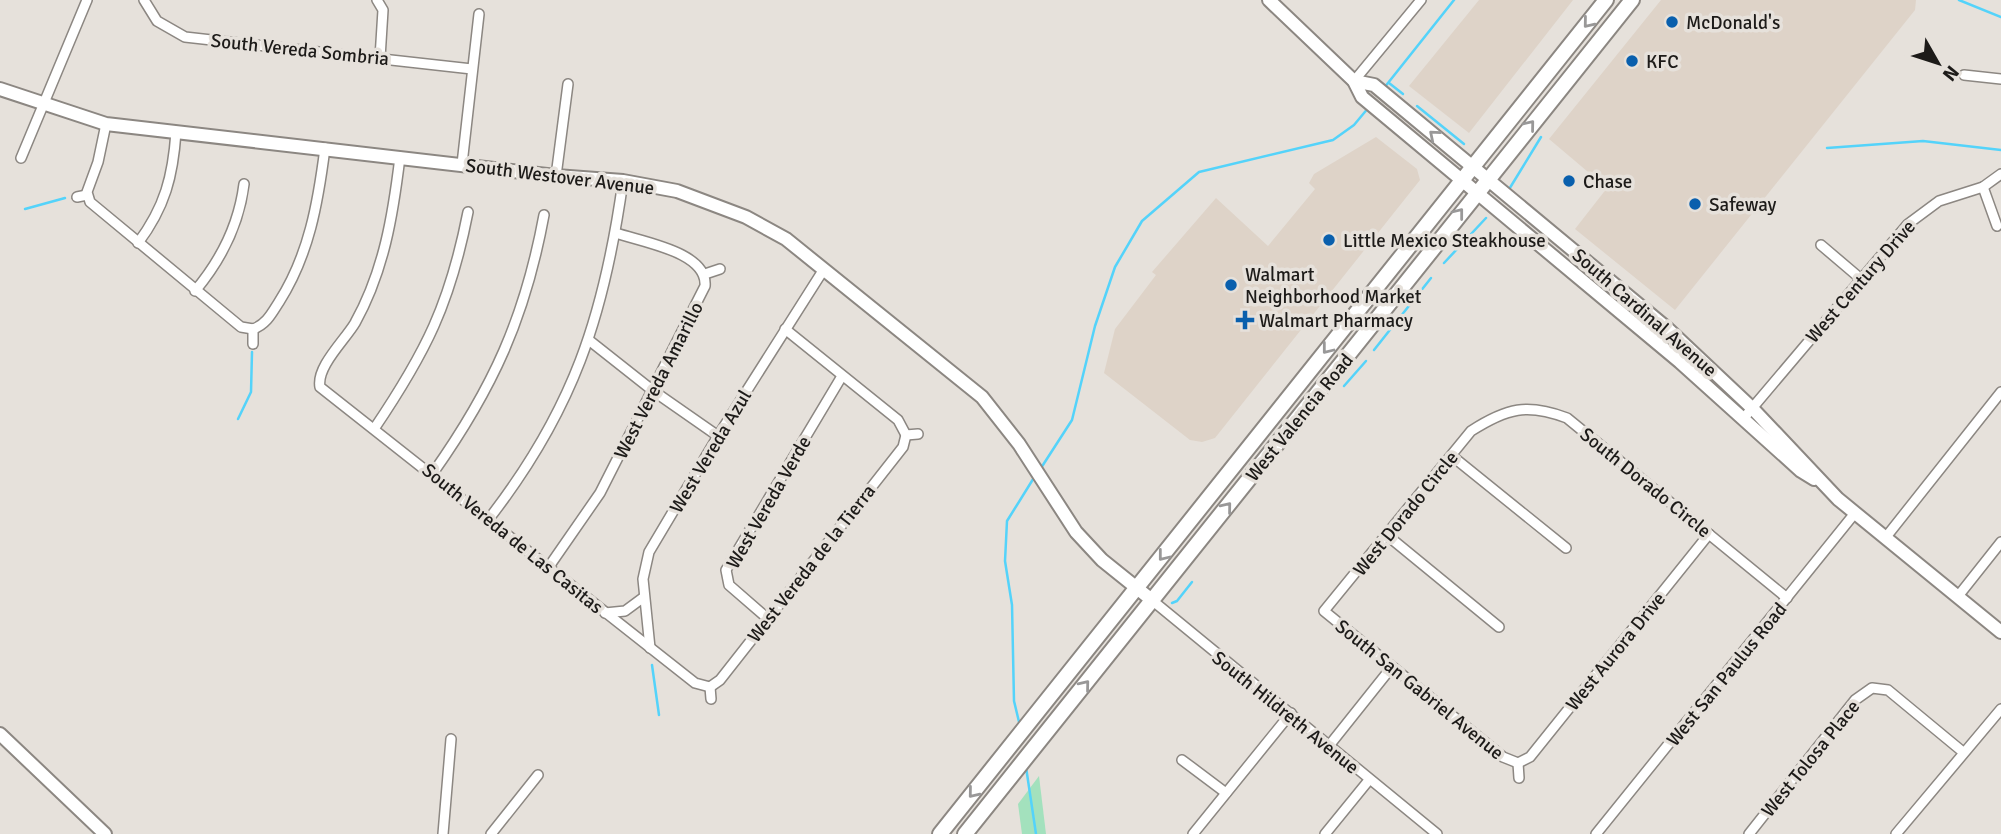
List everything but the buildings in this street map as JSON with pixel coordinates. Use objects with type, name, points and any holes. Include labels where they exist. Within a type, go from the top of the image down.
[{"type":"main road","name":"South Cardinal Avenue","points":[[1269,0],[1354,81],[1363,98],[1649,336],[1801,471],[1823,484]]},
{"type":"main road","name":"West Valencia Road","points":[[940,834],[1606,0]]},
{"type":"main road","name":"West Valencia Road","points":[[965,834],[1632,0]]},
{"type":"main road","name":"South Cardinal Avenue","points":[[1354,81],[1374,85],[1668,329],[1752,408],[1823,484],[2001,632]]},
{"type":"main road","name":"South Westover Avenue","points":[[0,89],[106,124],[556,176],[623,181],[677,191],[717,204],[786,239],[970,386],[1019,444],[1049,494],[1093,550],[1137,588]]},
{"type":"main road","points":[[1304,379],[1318,394]]},
{"type":"main road","name":"South Hildreth Avenue","points":[[1137,588],[1153,601]]},
{"type":"main road","points":[[0,734],[105,834]]},
{"type":"street","points":[[21,158],[87,0]]},
{"type":"street","name":"South Vereda Sombria","points":[[144,0],[157,21],[185,37],[472,69]]},
{"type":"street","points":[[377,0],[383,10],[380,58]]},
{"type":"street","points":[[1354,81],[1421,0]]},
{"type":"street","points":[[462,164],[479,14]]},
{"type":"street","points":[[1964,75],[2001,79]]},
{"type":"street","points":[[556,176],[568,84]]},
{"type":"street","points":[[87,196],[106,124]]},
{"type":"street","points":[[138,243],[155,221],[170,186],[176,132]]},
{"type":"street","points":[[253,344],[253,330],[272,312],[288,288],[306,249],[319,195],[325,148]]},
{"type":"street","name":"South Vereda de Las Casitas","points":[[400,157],[393,214],[377,273],[354,324],[321,372],[319,383],[323,390],[433,473],[488,520],[695,683],[710,687]]},
{"type":"street","name":"West Century Drive","points":[[1743,419],[1908,223],[1939,201],[1983,187],[2001,174]]},
{"type":"street","points":[[488,520],[514,486],[548,432],[590,341],[616,233],[623,181]]},
{"type":"street","points":[[195,291],[228,240],[242,202],[244,184]]},
{"type":"street","points":[[1983,187],[1997,226]]},
{"type":"street","points":[[77,197],[87,196],[195,291],[241,327],[253,330]]},
{"type":"street","points":[[374,429],[413,371],[432,336],[459,261],[468,212]]},
{"type":"street","points":[[433,473],[466,426],[505,351],[528,288],[544,215]]},
{"type":"street","points":[[616,233],[691,258],[705,274],[720,269]]},
{"type":"street","points":[[1821,244],[1861,279]]},
{"type":"street","name":"West Vereda Azul","points":[[650,648],[643,597],[643,579],[649,552],[718,436],[824,269]]},
{"type":"street","name":"West Vereda Amarillo","points":[[548,568],[600,493],[702,293],[705,274]]},
{"type":"street","points":[[785,329],[898,420],[906,435],[918,434]]},
{"type":"street","points":[[590,341],[652,390],[718,436]]},
{"type":"street","name":"West Vereda Verde","points":[[767,618],[729,585],[726,570],[842,376]]},
{"type":"street","points":[[1886,537],[2001,392]]},
{"type":"street","name":"South Dorado Circle","points":[[1490,419],[1510,412],[1539,408],[1567,418],[1787,598]]},
{"type":"street","name":"West Dorado Circle","points":[[1324,611],[1388,536],[1471,431],[1490,419]]},
{"type":"street","name":"West Vereda de la Tierra","points":[[710,687],[720,680],[904,447],[906,435]]},
{"type":"street","points":[[1452,456],[1566,548]]},
{"type":"street","name":"West San Paulus Road","points":[[1596,834],[1855,513]]},
{"type":"street","name":"West Aurora Drive","points":[[1518,763],[1530,757],[1709,534]]},
{"type":"street","points":[[1388,536],[1499,627]]},
{"type":"street","points":[[1959,595],[2001,542]]},
{"type":"street","points":[[605,613],[625,611],[643,597]]},
{"type":"street","name":"South Hildreth Avenue","points":[[1153,601],[1437,834]]},
{"type":"street","name":"South San Gabriel Avenue","points":[[1324,611],[1503,757],[1518,763]]},
{"type":"street","points":[[1328,747],[1391,668]]},
{"type":"street","points":[[710,687],[711,699]]},
{"type":"street","name":"West Tolosa Place","points":[[1749,834],[1855,700],[1876,688],[1888,690],[1963,752]]},
{"type":"street","points":[[1896,834],[2001,709]]},
{"type":"street","points":[[1193,834],[1291,713]]},
{"type":"street","points":[[443,834],[452,739]]},
{"type":"street","points":[[1182,760],[1226,793]]},
{"type":"street","points":[[1518,763],[1519,778]]},
{"type":"street","points":[[491,834],[538,775]]},
{"type":"street","points":[[1325,834],[1369,780]]},
{"type":"shaded area","points":[[1479,0],[1573,0],[1469,133],[1409,86]]},
{"type":"shaded area","points":[[1661,0],[1916,0],[1915,10],[1675,310],[1575,229],[1607,188],[1549,139]]},
{"type":"shaded area","points":[[1376,137],[1417,169],[1420,180],[1215,438],[1202,442],[1190,440],[1104,373],[1115,329],[1156,275],[1152,272],[1216,198],[1268,246],[1315,189],[1309,183],[1314,174]]},
{"type":"green space","points":[[1039,776],[1046,834],[1022,834],[1018,804]]},
{"type":"waterway","points":[[1384,88],[1454,0]]},
{"type":"waterway","points":[[1959,0],[2001,17]]},
{"type":"waterway","points":[[1389,83],[1403,94]]},
{"type":"waterway","points":[[1417,106],[1464,144]]},
{"type":"waterway","points":[[1041,468],[1072,420],[1095,326],[1115,267],[1142,221],[1199,172],[1333,140],[1354,125],[1369,107]]},
{"type":"waterway","points":[[1508,191],[1541,137]]},
{"type":"waterway","points":[[1827,148],[1923,141],[2001,150]]},
{"type":"waterway","points":[[25,209],[65,198]]},
{"type":"waterway","points":[[1444,263],[1486,218]]},
{"type":"waterway","points":[[1374,350],[1431,278]]},
{"type":"waterway","points":[[238,419],[251,392],[252,352]]},
{"type":"waterway","points":[[1344,386],[1366,361]]},
{"type":"waterway","points":[[1020,726],[1014,701],[1012,605],[1005,561],[1007,521],[1035,476]]},
{"type":"waterway","points":[[1172,603],[1177,601],[1192,582]]},
{"type":"waterway","points":[[652,665],[659,715]]},
{"type":"waterway","points":[[1026,767],[1036,834]]},
{"type":"place","name":"McDonald's","points":[[1672,22]]},
{"type":"place","name":"KFC","points":[[1632,61]]},
{"type":"place","name":"Chase","points":[[1569,181]]},
{"type":"place","name":"Safeway","points":[[1695,204]]},
{"type":"place","name":"Little Mexico Steakhouse","points":[[1329,240]]},
{"type":"place","name":"Walmart Neighborhood Market","points":[[1231,285]]},
{"type":"place","name":"Walmart Pharmacy","points":[[1245,320]]}]
